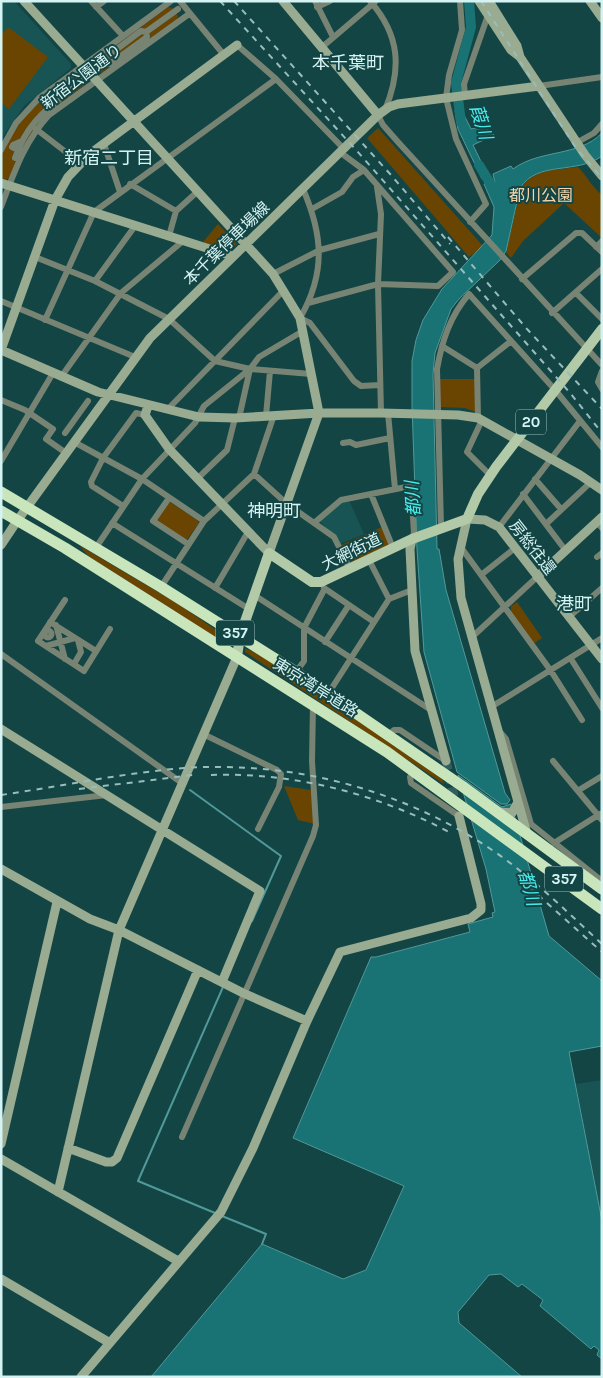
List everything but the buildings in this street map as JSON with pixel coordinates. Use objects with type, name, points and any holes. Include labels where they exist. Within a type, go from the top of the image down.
[{"type":"highway","name":"東京湾岸道路","points":[[1,492],[95,550],[161,587],[296,672],[462,786],[601,885]]},
{"type":"highway","name":"東京湾岸道路","points":[[1,511],[65,548],[313,703],[415,770],[462,812],[524,851],[602,909]]},
{"type":"highway","points":[[523,831],[534,849],[602,901]]},
{"type":"main road","name":"20","points":[[467,519],[490,476],[602,329]]},
{"type":"main road","name":"大網街道","points":[[269,553],[312,582],[323,586],[350,569],[412,539],[467,519]]},
{"type":"main road","points":[[237,657],[240,636],[269,553]]},
{"type":"street","points":[[24,1],[133,122],[245,245],[273,274],[300,318],[319,413],[269,553],[169,450],[146,410],[57,375],[1,350],[56,200],[68,177],[80,163],[104,144],[133,122],[224,56],[236,45],[276,79],[343,151],[364,170],[453,272],[438,286],[378,284],[308,303]]},
{"type":"street","points":[[91,1],[123,36]]},
{"type":"street","points":[[96,7],[104,1]]},
{"type":"street","name":"新宿公園通り","points":[[9,148],[12,130],[27,109],[82,65],[171,1]]},
{"type":"street","points":[[180,1],[224,56]]},
{"type":"street","points":[[284,1],[320,48],[382,112]]},
{"type":"street","points":[[330,1],[316,4],[333,37]]},
{"type":"street","points":[[460,1],[462,30],[449,75],[456,97],[456,139],[486,204],[470,222]]},
{"type":"street","points":[[479,1],[511,50],[520,57]]},
{"type":"street","points":[[590,1],[602,18]]},
{"type":"street","points":[[320,48],[373,2],[387,22],[397,66],[394,85],[382,112],[383,125],[552,313],[602,365]]},
{"type":"street","points":[[489,2],[517,46],[520,57],[594,169],[602,176]]},
{"type":"street","points":[[178,9],[146,32],[141,31],[105,58],[102,64],[67,93],[50,104],[31,126],[22,141],[9,148],[6,183],[232,256]]},
{"type":"street","name":"新宿公園通り","points":[[1,207],[6,183],[21,154],[36,129],[49,115],[189,14]]},
{"type":"street","points":[[456,97],[464,84],[488,16]]},
{"type":"street","points":[[382,112],[398,104],[602,77]]},
{"type":"street","points":[[45,320],[66,269],[94,212],[276,79]]},
{"type":"street","name":"本千葉停車場線","points":[[1,545],[66,453],[67,436],[108,395],[135,357],[169,319],[232,256],[382,112]]},
{"type":"street","points":[[576,142],[594,133],[602,124]]},
{"type":"street","points":[[36,129],[80,163]]},
{"type":"street","points":[[104,144],[120,192]]},
{"type":"street","points":[[312,209],[342,192],[350,180],[364,170]]},
{"type":"street","points":[[130,184],[176,211]]},
{"type":"street","points":[[377,186],[381,214],[378,284],[380,385],[390,438],[395,489]]},
{"type":"street","points":[[300,318],[308,303],[314,285],[320,250],[318,228],[303,189]]},
{"type":"street","points":[[170,236],[176,211],[197,192]]},
{"type":"street","points":[[95,281],[135,226]]},
{"type":"street","points":[[522,279],[576,233],[582,233],[602,252]]},
{"type":"street","points":[[273,274],[320,250],[380,234]]},
{"type":"street","points":[[1,461],[29,413],[57,375],[89,340],[121,293],[183,241]]},
{"type":"street","points":[[596,247],[602,241]]},
{"type":"street","points":[[35,257],[121,293],[169,319],[215,361],[250,369],[312,374]]},
{"type":"street","points":[[552,313],[602,269]]},
{"type":"street","points":[[167,410],[284,290]]},
{"type":"street","points":[[576,293],[602,319]]},
{"type":"street","points":[[441,527],[437,369],[442,346],[453,314],[468,294],[556,391],[602,447]]},
{"type":"street","points":[[1,301],[89,340],[135,357]]},
{"type":"street","points":[[300,318],[310,323],[354,381],[361,386],[380,385]]},
{"type":"street","points":[[95,550],[142,479],[199,417],[204,406],[250,369],[259,357],[303,332]]},
{"type":"street","points":[[477,368],[511,341]]},
{"type":"street","points":[[442,346],[477,368]]},
{"type":"street","points":[[477,368],[480,419],[467,452],[490,476]]},
{"type":"street","points":[[197,479],[227,450],[250,369]]},
{"type":"street","points":[[161,587],[204,521],[254,474],[270,416],[270,371]]},
{"type":"street","points":[[602,371],[598,382],[602,389]]},
{"type":"street","points":[[1,400],[29,413],[53,429],[46,439],[66,453]]},
{"type":"street","points":[[88,401],[67,436],[142,479],[204,521]]},
{"type":"street","points":[[123,506],[92,486],[91,482],[103,458],[136,413],[146,410],[167,410],[199,417],[237,418],[319,413],[408,413],[480,419],[602,490]]},
{"type":"street","points":[[499,527],[580,421]]},
{"type":"street","points":[[343,443],[350,442],[356,445],[390,438]]},
{"type":"street","points":[[254,474],[287,504],[334,537],[350,569]]},
{"type":"street","points":[[535,479],[562,509]]},
{"type":"street","points":[[546,524],[591,482]]},
{"type":"street","points":[[314,523],[341,500],[411,486],[414,533],[410,549],[415,651],[446,761]]},
{"type":"street","points":[[371,494],[393,548]]},
{"type":"street","points":[[523,494],[566,551]]},
{"type":"street","points":[[169,498],[153,521],[188,544]]},
{"type":"street","points":[[467,519],[460,546],[458,584],[471,638],[518,802],[523,831]]},
{"type":"street","name":"房総往還","points":[[467,519],[485,520],[499,527],[602,659]]},
{"type":"street","points":[[471,638],[600,522]]},
{"type":"street","points":[[112,523],[249,609]]},
{"type":"street","points":[[215,588],[248,532]]},
{"type":"street","points":[[460,546],[551,671],[582,720]]},
{"type":"street","points":[[481,575],[515,548]]},
{"type":"street","points":[[369,560],[389,599]]},
{"type":"street","points":[[296,672],[304,662],[304,628],[323,586],[374,622]]},
{"type":"street","points":[[569,617],[602,588]]},
{"type":"street","points":[[328,694],[389,599],[412,590]]},
{"type":"street","points":[[254,595],[431,710]]},
{"type":"street","points":[[46,646],[53,624],[65,600]]},
{"type":"street","points":[[326,642],[349,606]]},
{"type":"street","points":[[49,635],[53,624]]},
{"type":"street","points":[[53,624],[96,651]]},
{"type":"street","points":[[76,639],[49,635],[38,641],[84,670],[110,629]]},
{"type":"street","points":[[49,635],[65,658]]},
{"type":"street","points":[[491,707],[570,660],[602,638]]},
{"type":"street","points":[[74,664],[81,652],[76,639]]},
{"type":"street","points":[[1,654],[182,783]]},
{"type":"street","points":[[58,1192],[119,930],[237,657]]},
{"type":"street","points":[[570,660],[602,708]]},
{"type":"street","points":[[182,1137],[316,825],[312,761],[313,703]]},
{"type":"street","points":[[496,726],[506,739],[531,824],[601,885]]},
{"type":"street","points":[[1,729],[260,891],[224,983]]},
{"type":"street","points":[[388,735],[394,730],[400,730],[446,761]]},
{"type":"street","points":[[203,734],[277,770],[281,774],[279,787],[258,830]]},
{"type":"street","points":[[553,761],[600,816],[554,843]]},
{"type":"street","points":[[579,790],[602,776]]},
{"type":"street","points":[[1,807],[107,795]]},
{"type":"street","points":[[499,812],[512,812],[518,802]]},
{"type":"street","points":[[81,1377],[218,1214],[253,1148],[307,1021],[340,952],[471,918],[481,910],[462,812]]},
{"type":"street","points":[[1,869],[90,919],[119,930],[244,993],[307,1021]]},
{"type":"street","points":[[1,1144],[57,902]]},
{"type":"street","points":[[68,1148],[106,1162],[112,1162],[117,1158],[198,970]]},
{"type":"street","points":[[1,1159],[178,1261]]},
{"type":"street","points":[[1,1279],[110,1343]]},
{"type":"shaded area","points":[[1,1],[14,1],[71,64],[71,68],[24,106],[1,139]]},
{"type":"shaded area","points":[[349,500],[364,534],[340,544],[319,520],[343,502]]},
{"type":"shaded area","points":[[602,1080],[602,1221],[576,1084]]},
{"type":"green space","points":[[168,7],[172,8],[178,16],[177,19],[102,73],[98,73],[92,65],[93,62]]},
{"type":"green space","points":[[8,27],[48,57],[9,109],[1,103],[1,35]]},
{"type":"green space","points":[[76,73],[86,80],[86,84],[49,114],[31,134],[10,177],[6,180],[1,178],[1,158],[4,145],[11,133],[42,99]]},
{"type":"green space","points":[[378,128],[483,246],[469,257],[367,138]]},
{"type":"green space","name":"都川公園","points":[[578,167],[602,195],[602,238],[564,203],[523,241],[511,258],[506,252],[521,188],[526,181],[546,171]]},
{"type":"green space","points":[[218,224],[237,244],[229,251],[203,242]]},
{"type":"green space","points":[[439,379],[476,379],[476,412],[465,408],[440,407]]},
{"type":"green space","points":[[170,502],[199,523],[186,541],[157,522],[156,519]]},
{"type":"green space","points":[[382,527],[389,546],[353,563],[350,562],[341,545]]},
{"type":"green space","points":[[80,546],[175,602],[229,639],[228,643],[226,644],[88,556]]},
{"type":"green space","points":[[517,602],[542,638],[533,644],[511,612],[511,606]]},
{"type":"green space","points":[[245,649],[258,654],[309,685],[442,779],[444,784],[245,652]]},
{"type":"green space","points":[[284,786],[311,790],[315,824],[298,820]]},
{"type":"water","points":[[461,109],[471,129],[484,126],[494,135],[473,145],[488,176],[482,179],[458,129],[455,110]]},
{"type":"water","points":[[602,133],[602,156],[592,162],[537,174],[528,179],[520,188],[506,251],[500,260],[451,309],[435,353],[433,374],[437,549],[439,549],[446,590],[505,793],[510,800],[507,804],[501,804],[457,772],[424,652],[417,549],[412,361],[416,340],[423,320],[442,289],[492,235],[494,207],[484,184],[490,181],[497,192],[493,174],[511,166],[513,169],[535,158],[582,146],[593,141]]},
{"type":"water","name":"都川","points":[[458,775],[502,807],[511,804],[549,936],[602,981],[602,1046],[569,1052],[602,1221],[602,1359],[597,1355],[599,1350],[594,1346],[591,1349],[540,1306],[543,1300],[522,1284],[518,1287],[501,1274],[489,1275],[458,1312],[459,1323],[522,1377],[151,1377],[262,1244],[343,1279],[366,1270],[404,1186],[293,1138],[371,957],[470,932],[468,924],[493,917],[492,913],[495,912],[486,869]]},
{"type":"waterway","name":"葭川","points":[[461,122],[456,83],[471,27],[469,1]]},
{"type":"waterway","name":"葭川","points":[[479,165],[496,193]]},
{"type":"waterway","points":[[190,790],[281,856],[252,921]]},
{"type":"waterway","points":[[215,1213],[138,1181],[223,987]]},
{"type":"waterway","points":[[222,1216],[266,1234],[262,1244]]},
{"type":"tunnel","points":[[446,761],[456,804]]},
{"type":"railway","points":[[220,1],[357,151],[571,394],[602,433]]},
{"type":"railway","points":[[234,1],[391,175],[450,244]]},
{"type":"railway","points":[[481,1],[576,148],[602,178]]},
{"type":"railway","points":[[448,237],[527,329],[602,409]]},
{"type":"railway","points":[[1,795],[115,776],[184,768],[264,769],[303,774],[342,783],[380,794],[416,808],[486,846],[532,880],[602,944]]},
{"type":"railway","points":[[79,789],[193,775]]},
{"type":"railway","points":[[211,775],[273,777],[335,788],[394,807],[451,833]]},
{"type":"railway","points":[[538,895],[602,952]]},
{"type":"district","name":"本千葉町","points":[[348,63]]},
{"type":"district","name":"新宿二丁目","points":[[109,158]]},
{"type":"district","name":"神明町","points":[[274,511]]},
{"type":"district","name":"港町","points":[[574,604]]}]
